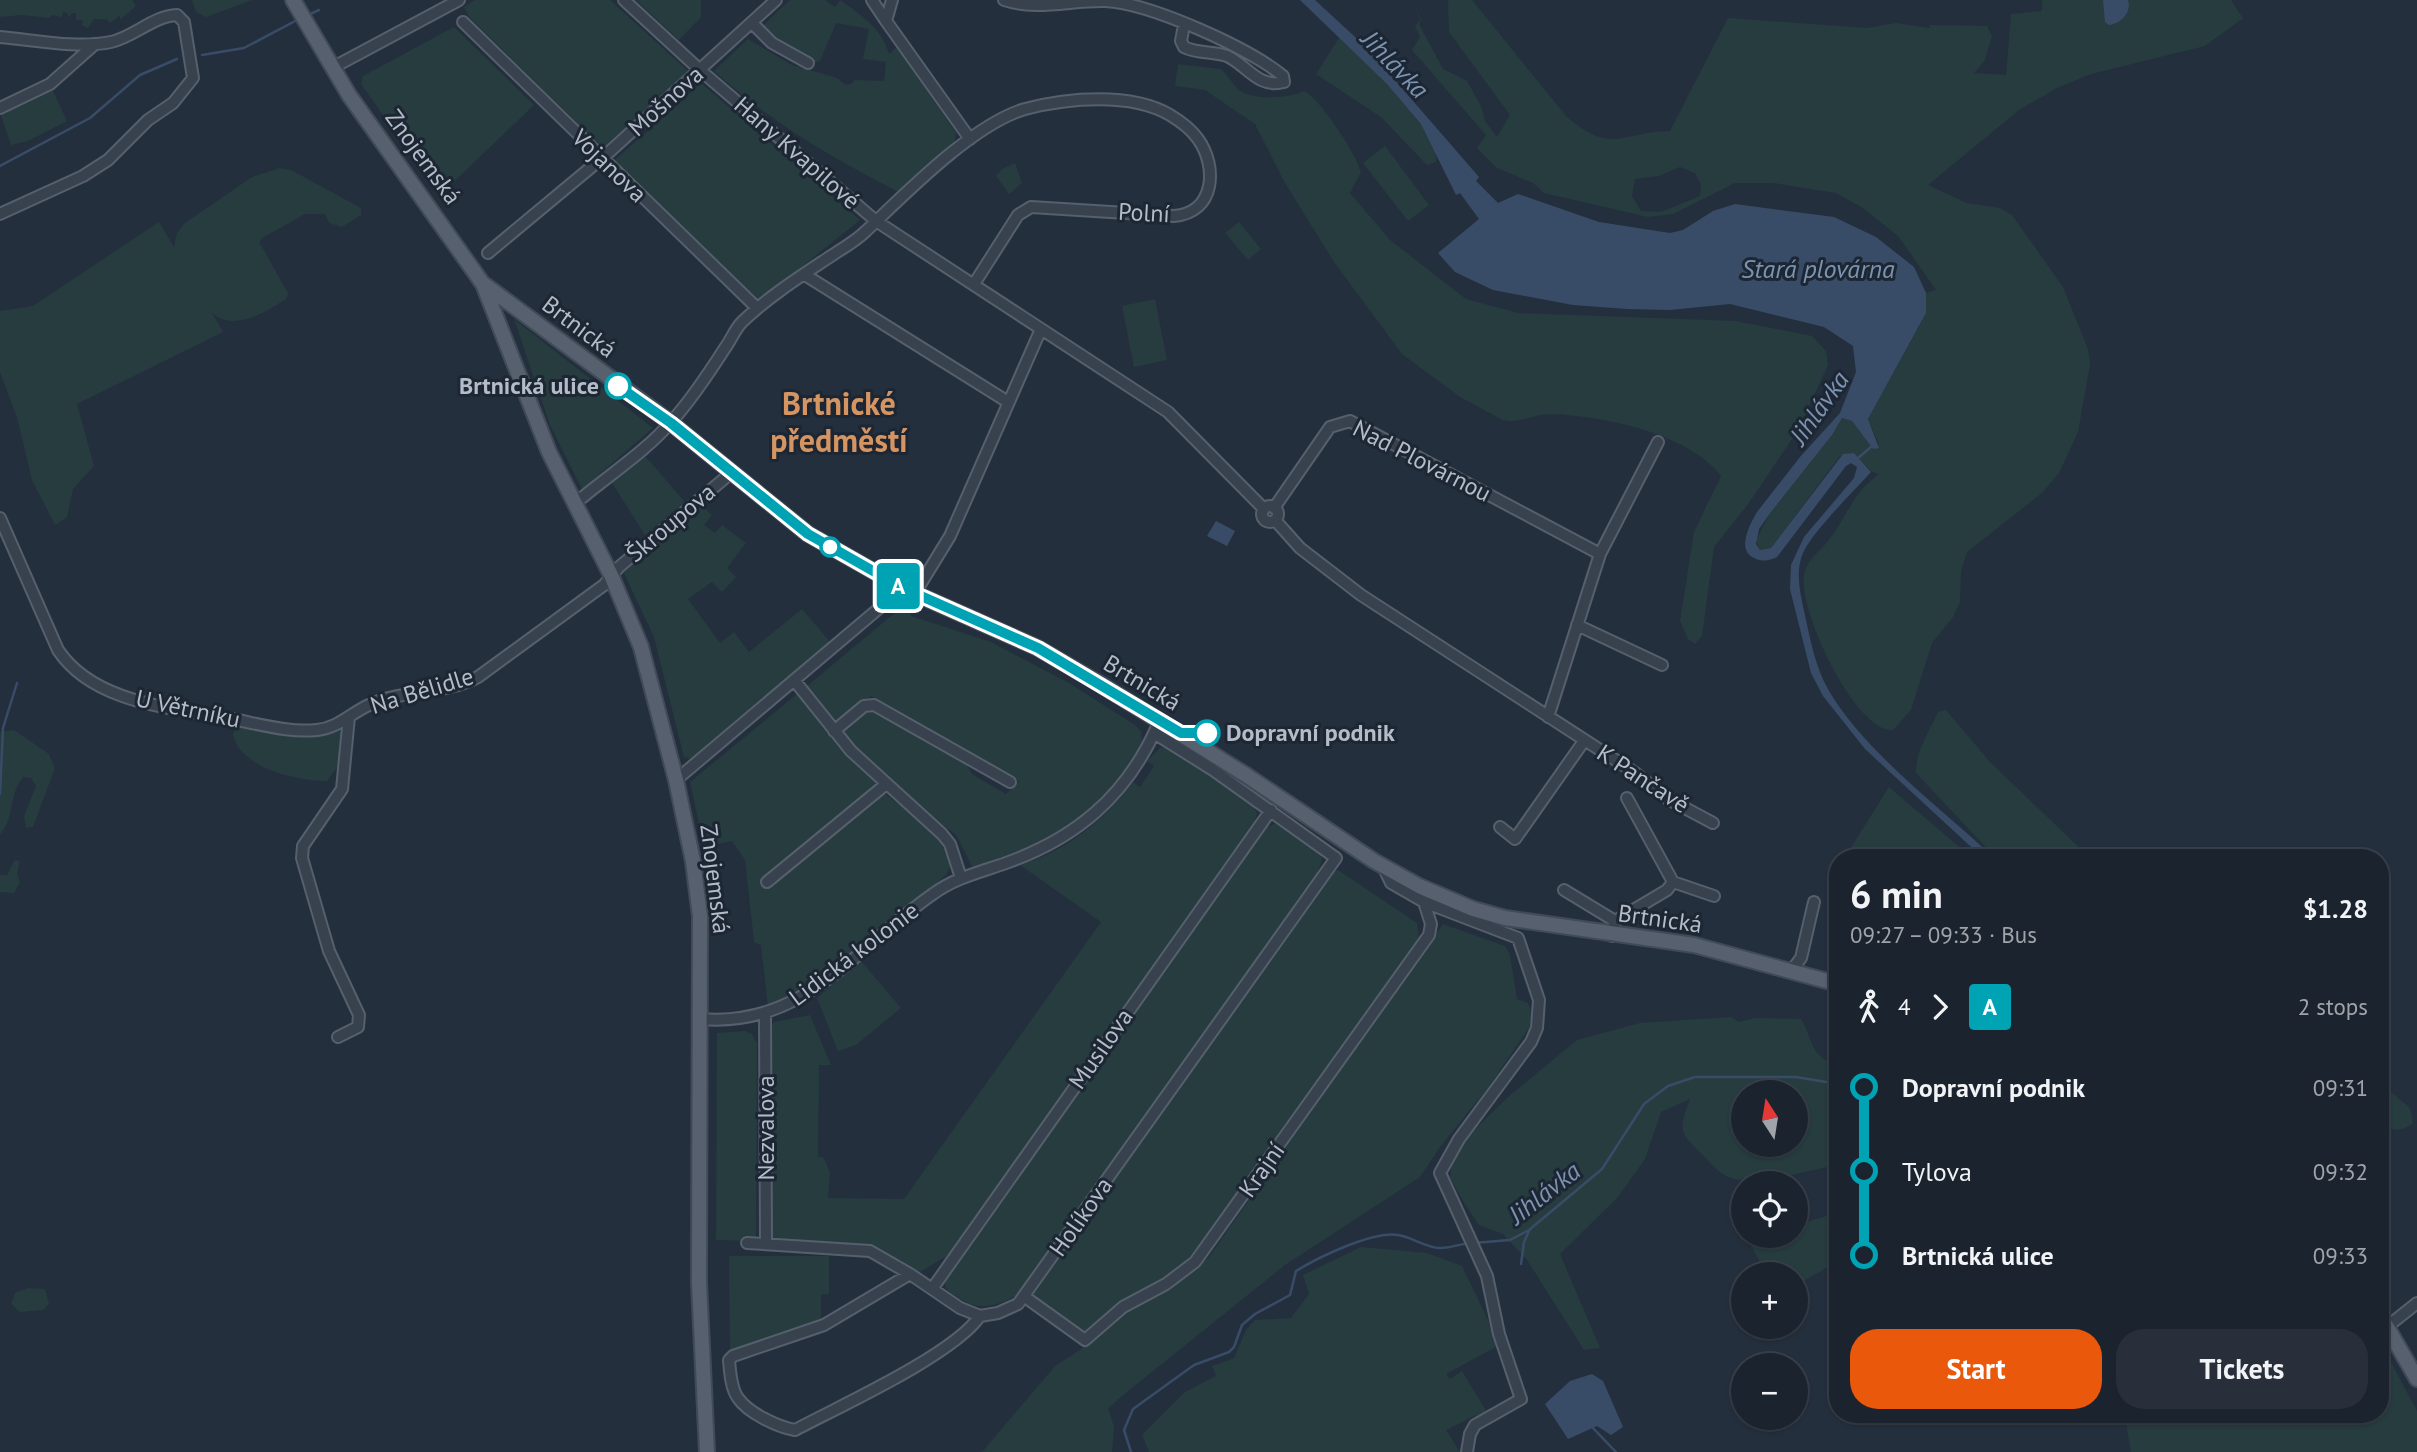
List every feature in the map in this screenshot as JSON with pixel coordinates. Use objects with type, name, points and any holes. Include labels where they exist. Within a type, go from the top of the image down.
[{"type":"main road","name":"Znojemská","points":[[293,0],[332,68],[483,284],[509,345],[542,436],[611,575],[645,658],[676,780],[699,903],[699,1349],[707,1452]]},
{"type":"main road","name":"Brtnická","points":[[483,284],[671,423],[808,534],[909,591],[1038,648],[1157,727],[1383,866],[1474,909],[1506,918],[1614,928],[1693,945],[1829,982]]},
{"type":"main road","name":"Znojemská","points":[[509,345],[506,317],[511,304]]},
{"type":"main road","points":[[2389,1329],[2417,1379]]},
{"type":"street","points":[[332,68],[459,0]]},
{"type":"street","name":"Hany Kvapilové","points":[[624,0],[700,70],[877,221]]},
{"type":"street","name":"Mošnova","points":[[488,253],[601,159],[776,0]]},
{"type":"street","points":[[872,0],[970,139]]},
{"type":"street","points":[[886,21],[892,0]]},
{"type":"street","points":[[1004,0],[1023,6],[1078,1],[1116,2],[1184,24],[1246,50],[1283,76],[1284,82],[1275,84],[1252,77],[1228,57],[1184,47],[1181,41],[1184,24]]},
{"type":"street","points":[[0,37],[95,44],[113,42],[164,17],[177,15],[184,22],[193,73],[191,84],[184,92],[148,120],[108,160],[83,176],[0,214]]},
{"type":"street","name":"Vojanova","points":[[463,22],[757,308]]},
{"type":"street","points":[[752,23],[772,43],[808,63]]},
{"type":"street","points":[[0,108],[50,84],[95,44]]},
{"type":"street","name":"Polní","points":[[573,501],[583,497],[671,423],[739,325],[757,308],[877,221],[970,139],[998,121],[1024,110],[1096,101],[1142,104],[1169,114],[1189,129],[1205,151],[1210,170],[1205,199],[1200,206],[1181,215],[1031,206],[1018,215],[974,284]]},
{"type":"street","points":[[877,221],[1168,412],[1269,509],[1262,517],[1265,521],[1275,520],[1300,548],[1361,595],[1584,741]]},
{"type":"street","points":[[805,275],[1008,402]]},
{"type":"street","points":[[676,780],[794,680],[909,591],[950,536],[1041,328]]},
{"type":"street","name":"Nad Plovárnou","points":[[1269,509],[1330,427],[1344,421],[1356,422],[1600,554]]},
{"type":"street","points":[[1548,717],[1600,554],[1658,442]]},
{"type":"street","name":"Škroupova","points":[[611,575],[731,473]]},
{"type":"street","name":"U Větrníku","points":[[0,518],[58,650],[68,666],[89,680],[156,706],[278,728],[317,730],[332,727],[349,717]]},
{"type":"street","name":"Na Bělidle","points":[[338,1037],[358,1027],[359,1015],[330,951],[302,858],[303,846],[342,789],[349,717],[386,698],[458,685],[478,677],[604,585],[611,575]]},
{"type":"street","points":[[1577,625],[1662,665]]},
{"type":"street","points":[[794,680],[834,731],[885,785],[942,834],[950,844],[961,878]]},
{"type":"street","points":[[834,731],[864,706],[874,705],[1010,782]]},
{"type":"street","name":"Lidická kolonie","points":[[701,1019],[744,1019],[765,1014],[808,995],[931,894],[961,878],[1059,841],[1097,813],[1132,773],[1157,727]]},
{"type":"street","name":"Brtnická","points":[[1157,727],[1336,858]]},
{"type":"street","name":"K Pančavě","points":[[1500,827],[1515,839],[1584,741],[1634,772],[1668,799],[1713,823]]},
{"type":"street","points":[[767,882],[885,785]]},
{"type":"street","points":[[1627,798],[1674,882],[1714,896]]},
{"type":"street","name":"Musilova","points":[[932,1289],[1271,810]]},
{"type":"street","name":"Holíkova","points":[[910,1274],[824,1325],[733,1356],[729,1360],[735,1392],[745,1405],[784,1428],[795,1430],[898,1376],[967,1330],[980,1316],[1010,1309],[1025,1297],[1336,858]]},
{"type":"street","points":[[1383,866],[1391,883],[1424,902],[1518,938],[1539,1000],[1537,1028],[1531,1042],[1459,1139],[1440,1173],[1488,1276],[1499,1334],[1521,1399],[1475,1425],[1470,1434],[1467,1452]]},
{"type":"street","points":[[1564,890],[1614,928],[1674,882]]},
{"type":"street","name":"Krajní","points":[[1025,1297],[1085,1340],[1123,1307],[1166,1284],[1195,1262],[1429,935],[1431,924],[1424,902]]},
{"type":"street","points":[[1791,971],[1801,958],[1814,902]]},
{"type":"street","name":"Nezvalova","points":[[765,1014],[766,1243]]},
{"type":"street","points":[[747,1243],[870,1251],[960,1308],[980,1316]]},
{"type":"street","points":[[2389,1317],[2417,1303]]},
{"type":"green space","points":[[0,0],[132,0],[136,6],[121,19],[119,16],[110,23],[106,19],[94,19],[88,28],[82,25],[83,20],[76,20],[76,13],[72,13],[69,18],[67,13],[63,12],[62,17],[0,17]]},
{"type":"green space","points":[[192,0],[252,0],[206,17],[196,12]]},
{"type":"green space","points":[[475,0],[610,0],[688,71],[603,148],[469,17],[464,7]]},
{"type":"green space","points":[[636,0],[701,0],[701,17],[679,40]]},
{"type":"green space","points":[[790,0],[825,0],[835,7],[840,0],[863,17],[881,36],[889,54],[897,47],[956,133],[954,144],[899,192],[802,138],[757,107],[714,71],[748,39],[792,65],[837,78],[846,85],[854,80],[884,81],[886,62],[863,59],[869,29],[836,23],[820,61],[808,64],[758,30]]},
{"type":"green space","points":[[1412,0],[1421,20],[1419,24],[1443,69],[1467,81],[1481,106],[1485,121],[1497,137],[1510,115],[1449,32],[1448,0],[1472,0],[1566,116],[1595,135],[1616,139],[1670,131],[1728,18],[1867,28],[1896,23],[1929,28],[1930,25],[1987,26],[1992,36],[1985,60],[1974,73],[2006,75],[2011,14],[2042,11],[2042,0],[2231,0],[2243,18],[2205,46],[2091,74],[2057,88],[2019,110],[1928,185],[1967,203],[2000,208],[2012,215],[2063,287],[2088,349],[2090,364],[2078,432],[2059,473],[2042,493],[1967,552],[1961,571],[1960,602],[1953,617],[1932,643],[1911,710],[1893,730],[1878,725],[1862,711],[1846,690],[1818,637],[1804,587],[1805,571],[1809,562],[1832,536],[1858,494],[1878,474],[1871,471],[1854,453],[1840,456],[1771,548],[1760,550],[1756,540],[1769,515],[1832,435],[1842,418],[1852,421],[1873,449],[1879,444],[1868,419],[1923,319],[1926,293],[1936,290],[1899,237],[1863,208],[1836,193],[1774,183],[1735,183],[1673,214],[1648,217],[1544,193],[1533,183],[1497,168],[1477,148],[1486,135],[1412,50],[1420,37],[1415,26],[1420,20]],"holes":[[[1680,167],[1695,173],[1701,185],[1700,196],[1661,212],[1641,211],[1632,196],[1635,179],[1659,176]]]},
{"type":"green space","points":[[454,27],[534,105],[440,195],[361,84],[363,76]]},
{"type":"green space","points":[[1339,38],[1415,114],[1435,148],[1436,162],[1427,165],[1381,117],[1316,74]]},
{"type":"green space","points":[[1178,64],[1221,69],[1239,90],[1253,96],[1281,97],[1304,91],[1311,96],[1337,127],[1358,163],[1361,172],[1350,193],[1390,240],[1466,299],[1518,313],[1736,321],[1812,336],[1826,351],[1828,365],[1798,430],[1749,503],[1714,547],[1702,636],[1695,644],[1688,639],[1680,621],[1694,532],[1721,476],[1718,472],[1684,446],[1617,423],[1551,414],[1515,421],[1503,420],[1460,397],[1402,354],[1334,262],[1285,183],[1255,124],[1205,90],[1175,86]]},
{"type":"green space","points":[[701,83],[860,220],[759,301],[615,160]]},
{"type":"green space","points":[[51,87],[67,121],[28,141],[11,145],[0,112]]},
{"type":"green space","points":[[1385,146],[1429,205],[1408,221],[1363,163]]},
{"type":"green space","points":[[1015,163],[1022,183],[1009,194],[996,176],[1002,169]]},
{"type":"green space","points":[[280,168],[291,170],[361,208],[361,215],[342,227],[329,223],[325,214],[305,214],[264,237],[259,242],[288,293],[286,299],[259,315],[239,321],[230,321],[212,313],[223,332],[77,404],[94,466],[73,489],[67,517],[55,525],[32,480],[17,417],[0,372],[0,311],[33,306],[159,222],[174,247],[177,233],[185,223],[252,177]]},
{"type":"green space","points":[[1239,222],[1261,249],[1248,260],[1225,233]]},
{"type":"green space","points":[[1155,299],[1167,360],[1134,367],[1122,306]]},
{"type":"green space","points":[[514,319],[653,428],[582,489],[550,425]]},
{"type":"green space","points":[[644,455],[685,502],[645,535],[612,483]]},
{"type":"green space","points":[[702,506],[712,515],[704,525],[715,533],[722,525],[746,543],[727,568],[736,577],[722,592],[712,582],[688,599],[720,643],[734,632],[749,652],[802,609],[831,643],[692,759],[684,757],[654,637],[623,571]]},
{"type":"green space","points":[[897,611],[910,611],[911,616],[991,642],[1069,683],[1135,725],[1141,731],[1142,740],[1113,787],[1073,822],[1050,835],[976,868],[972,866],[956,835],[912,801],[845,738],[843,729],[866,711],[875,709],[961,756],[973,775],[1006,794],[1019,781],[871,696],[838,723],[832,722],[807,692],[807,686]]},
{"type":"green space","points":[[797,694],[875,781],[875,786],[907,811],[940,843],[951,865],[946,875],[810,987],[768,1007],[761,945],[754,942],[745,860],[732,841],[704,847],[690,782]]},
{"type":"green space","points":[[1946,710],[1990,762],[2081,849],[1987,849],[1916,773],[1920,749],[1938,712]]},
{"type":"green space","points":[[236,726],[341,727],[340,764],[327,781],[300,778],[271,770],[246,756],[238,746],[233,734]]},
{"type":"green space","points":[[14,730],[49,754],[55,768],[33,827],[26,828],[24,816],[36,786],[31,778],[23,777],[15,791],[8,820],[0,835],[0,732]]},
{"type":"green space","points":[[1161,747],[1170,748],[1252,804],[1257,813],[1255,822],[950,1254],[920,1272],[872,1245],[774,1241],[769,1235],[770,1029],[774,1022],[810,1015],[831,1065],[819,1065],[818,1157],[823,1157],[830,1172],[828,1198],[904,1199],[1101,922],[1020,865],[1053,852],[1083,832],[1110,809],[1133,782],[1140,787],[1154,766],[1147,761]]},
{"type":"green space","points":[[1889,787],[1962,849],[1850,849]]},
{"type":"green space","points":[[1279,822],[1316,849],[1322,859],[1318,872],[1022,1292],[999,1303],[984,1306],[967,1303],[951,1293],[945,1282],[1265,828]]},
{"type":"green space","points":[[15,860],[20,861],[17,874],[20,882],[14,893],[0,892],[0,875],[7,875]]},
{"type":"green space","points":[[1338,870],[1417,923],[1419,938],[1193,1258],[1085,1335],[1031,1298],[1332,873]]},
{"type":"green space","points":[[1443,924],[1505,946],[1510,955],[1517,999],[1528,1003],[1532,1014],[1529,1028],[1487,1089],[1440,1147],[1420,1177],[1285,1265],[1117,1400],[1108,1409],[1114,1426],[1112,1452],[982,1452],[1055,1366],[1080,1350],[1125,1311],[1163,1293],[1209,1257]]},
{"type":"green space","points":[[861,961],[901,1008],[856,1045],[838,1051],[817,998]]},
{"type":"green space","points":[[1731,1017],[1739,1022],[1755,1018],[1801,1019],[1815,1050],[1829,1062],[1829,1167],[1808,1171],[1731,1171],[1731,1178],[1715,1168],[1685,1135],[1683,1124],[1690,1099],[1661,1112],[1645,1159],[1618,1197],[1560,1254],[1600,1348],[1584,1350],[1527,1260],[1503,1234],[1479,1225],[1450,1177],[1452,1161],[1466,1138],[1508,1097],[1577,1040],[1640,1023]]},
{"type":"green space","points":[[745,1031],[752,1034],[757,1043],[756,1241],[716,1240],[717,1033]]},
{"type":"green space","points":[[2389,1090],[2410,1108],[2413,1123],[2389,1129]]},
{"type":"green space","points":[[1829,1215],[1829,1266],[1808,1278],[1808,1262],[1760,1262],[1753,1248],[1808,1248],[1808,1221]]},
{"type":"green space","points":[[1361,1247],[1427,1253],[1462,1266],[1489,1322],[1496,1347],[1446,1374],[1450,1379],[1462,1371],[1488,1414],[1479,1419],[1476,1415],[1446,1430],[1460,1452],[1149,1452],[1142,1435],[1185,1392],[1216,1376],[1212,1366],[1234,1358],[1246,1330],[1255,1320],[1291,1318],[1309,1294],[1303,1275]]},
{"type":"green space","points":[[729,1256],[829,1256],[829,1294],[821,1294],[821,1323],[730,1353]]},
{"type":"green space","points":[[28,1288],[45,1289],[49,1304],[43,1310],[20,1312],[11,1304],[15,1293]]},
{"type":"green space","points":[[2389,1361],[2417,1411],[2417,1452],[2131,1452],[2126,1423],[2389,1423]]},
{"type":"water","name":"Stará plovárna","points":[[1300,0],[1315,0],[1367,48],[1479,177],[1476,181],[1498,203],[1518,194],[1599,222],[1670,233],[1683,230],[1713,211],[1735,204],[1834,217],[1876,237],[1914,267],[1926,293],[1926,313],[1868,419],[1879,448],[1873,449],[1852,421],[1842,418],[1832,435],[1759,529],[1756,544],[1760,550],[1771,548],[1843,454],[1854,453],[1871,472],[1815,534],[1803,553],[1799,575],[1808,632],[1824,682],[1862,736],[1984,849],[1973,849],[1865,749],[1823,696],[1811,673],[1790,589],[1791,565],[1804,537],[1854,478],[1857,467],[1851,463],[1846,466],[1777,557],[1760,560],[1754,558],[1746,549],[1746,536],[1757,512],[1800,457],[1840,413],[1856,372],[1853,346],[1824,327],[1730,304],[1670,310],[1573,305],[1493,290],[1455,272],[1438,253],[1479,219],[1460,193],[1456,195],[1421,124],[1387,84]]},
{"type":"water","points":[[2103,0],[2128,0],[2124,17],[2113,24],[2105,22]]},
{"type":"water","points":[[1216,521],[1235,531],[1227,546],[1207,536]]},
{"type":"water","points":[[1592,1374],[1603,1381],[1623,1427],[1611,1435],[1597,1426],[1568,1439],[1545,1404],[1570,1381]]},
{"type":"waterway","points":[[308,15],[319,10]]},
{"type":"waterway","points":[[202,55],[244,48],[299,19]]},
{"type":"waterway","points":[[0,166],[90,118],[140,75],[177,59]]},
{"type":"waterway","points":[[1858,458],[1871,447]]},
{"type":"waterway","points":[[0,794],[3,728],[17,683]]},
{"type":"waterway","name":"Jihlávka","points":[[1474,1243],[1510,1240],[1529,1230],[1602,1169],[1644,1104],[1668,1086],[1695,1077],[1796,1077],[1829,1082]]},
{"type":"waterway","points":[[1521,1264],[1524,1242],[1529,1231]]},
{"type":"waterway","name":"Jihlávka","points":[[1131,1452],[1124,1430],[1133,1409],[1194,1365],[1229,1352],[1234,1347],[1242,1325],[1255,1314],[1290,1295],[1296,1271],[1346,1246],[1375,1237],[1398,1235],[1435,1248],[1468,1243]]},
{"type":"waterway","points":[[1592,1427],[1616,1452]]},
{"type":"bus line","name":"A","points":[[618,386],[671,423],[808,534],[903,588],[1038,648],[1181,733],[1207,733]]},
{"type":"place","name":"Brtnická ulice","points":[[618,386]]},
{"type":"place","name":"Dopravní podnik","points":[[1207,733]]},
{"type":"district","name":"Brtnické předměstí","points":[[839,422]]}]
